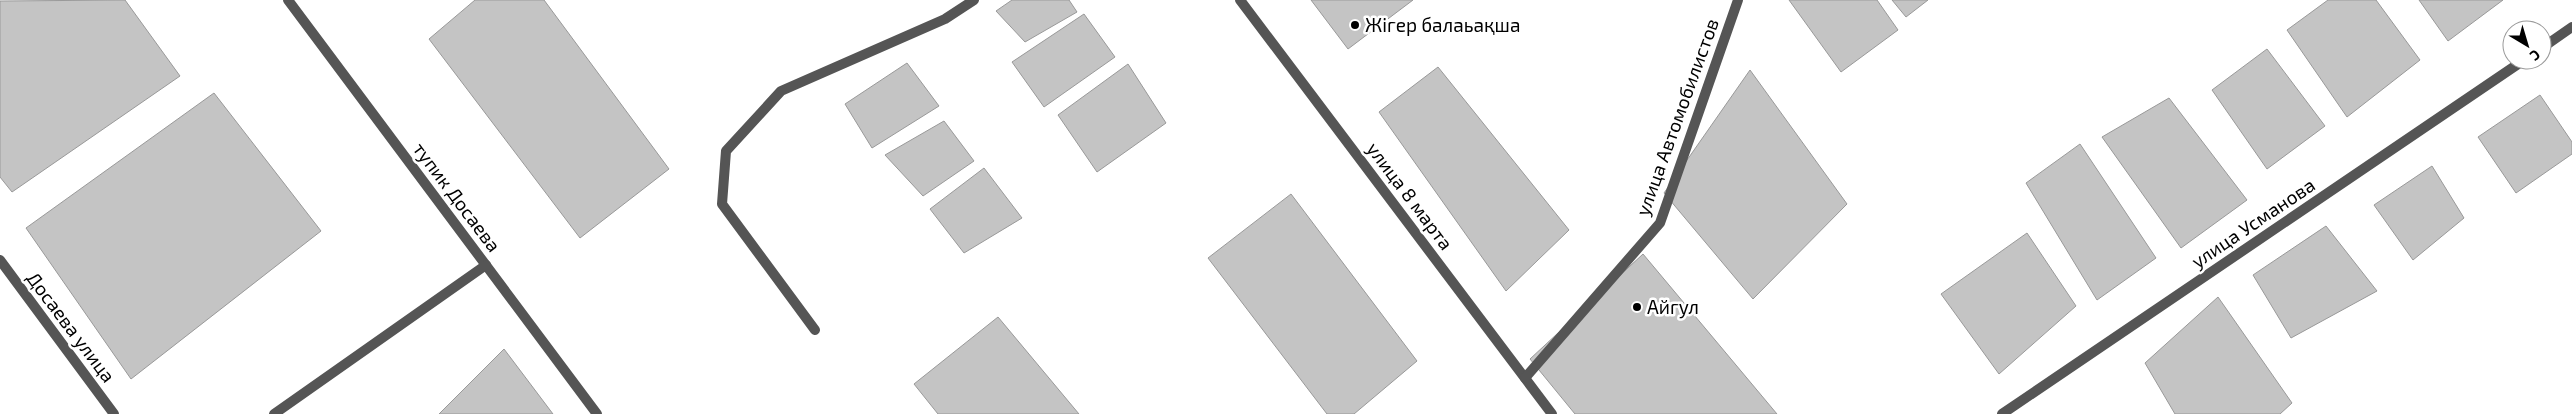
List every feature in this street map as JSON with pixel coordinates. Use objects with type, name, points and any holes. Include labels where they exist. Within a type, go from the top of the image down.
[{"type":"street","name":"тупик Досаева","points":[[288,0],[597,414]]},
{"type":"street","points":[[815,330],[722,204],[726,151],[781,91],[945,19],[974,0]]},
{"type":"street","name":"улица 8 марта","points":[[1240,0],[1552,414]]},
{"type":"street","name":"улица Автомобилистов","points":[[1525,378],[1660,223],[1738,0]]},
{"type":"street","points":[[2552,41],[2572,27]]},
{"type":"street","name":"улица Усманова","points":[[2002,414],[2509,70]]},
{"type":"street","name":"Досаева улица","points":[[0,260],[114,414]]},
{"type":"street","points":[[274,414],[486,265]]},
{"type":"building","points":[[125,0],[180,76],[12,192],[0,177],[0,1]]},
{"type":"building","points":[[475,0],[544,0],[669,169],[580,238],[429,39]]},
{"type":"building","points":[[1012,0],[1069,0],[1077,12],[1025,42],[996,11]]},
{"type":"building","name":"Жігер балаьақша","points":[[1311,0],[1413,0],[1348,49]]},
{"type":"building","points":[[1789,0],[1877,0],[1898,30],[1841,72]]},
{"type":"building","points":[[1892,0],[1928,0],[1906,17]]},
{"type":"building","points":[[2328,0],[2376,0],[2420,60],[2347,117],[2287,30]]},
{"type":"building","points":[[2419,0],[2503,0],[2448,41]]},
{"type":"building","points":[[1084,14],[1115,57],[1044,107],[1012,62]]},
{"type":"building","points":[[2267,49],[2325,126],[2267,169],[2212,90]]},
{"type":"building","points":[[907,63],[939,106],[872,148],[845,104]]},
{"type":"building","points":[[1128,64],[1166,123],[1097,172],[1058,115]]},
{"type":"building","points":[[1438,67],[1569,230],[1506,291],[1379,112]]},
{"type":"building","points":[[1750,70],[1847,204],[1753,299],[1664,193]]},
{"type":"building","points":[[214,93],[321,231],[131,379],[26,228]]},
{"type":"building","points":[[2540,95],[2572,142],[2572,154],[2516,193],[2478,137]]},
{"type":"building","points":[[2169,98],[2247,200],[2181,248],[2102,137]]},
{"type":"building","points":[[944,121],[974,161],[923,196],[885,155]]},
{"type":"building","points":[[2080,144],[2156,258],[2097,300],[2026,183]]},
{"type":"building","points":[[2432,166],[2464,218],[2413,260],[2374,205]]},
{"type":"building","points":[[984,168],[1022,218],[964,253],[930,209]]},
{"type":"building","points":[[1291,194],[1417,361],[1354,414],[1327,414],[1208,258]]},
{"type":"building","points":[[2326,226],[2377,291],[2291,338],[2253,275]]},
{"type":"building","points":[[2027,233],[2076,306],[1999,374],[1941,294]]},
{"type":"building","name":"Айгул","points":[[1643,254],[1777,414],[1575,414],[1530,359]]},
{"type":"building","points":[[2218,297],[2292,403],[2280,414],[2175,414],[2145,363]]},
{"type":"building","points":[[998,317],[1079,414],[938,414],[914,384]]},
{"type":"building","points":[[504,349],[553,414],[439,414]]},
{"type":"place","name":"Жігер балаьақша","points":[[1355,25]]},
{"type":"place","name":"Айгул","points":[[1637,307]]}]
